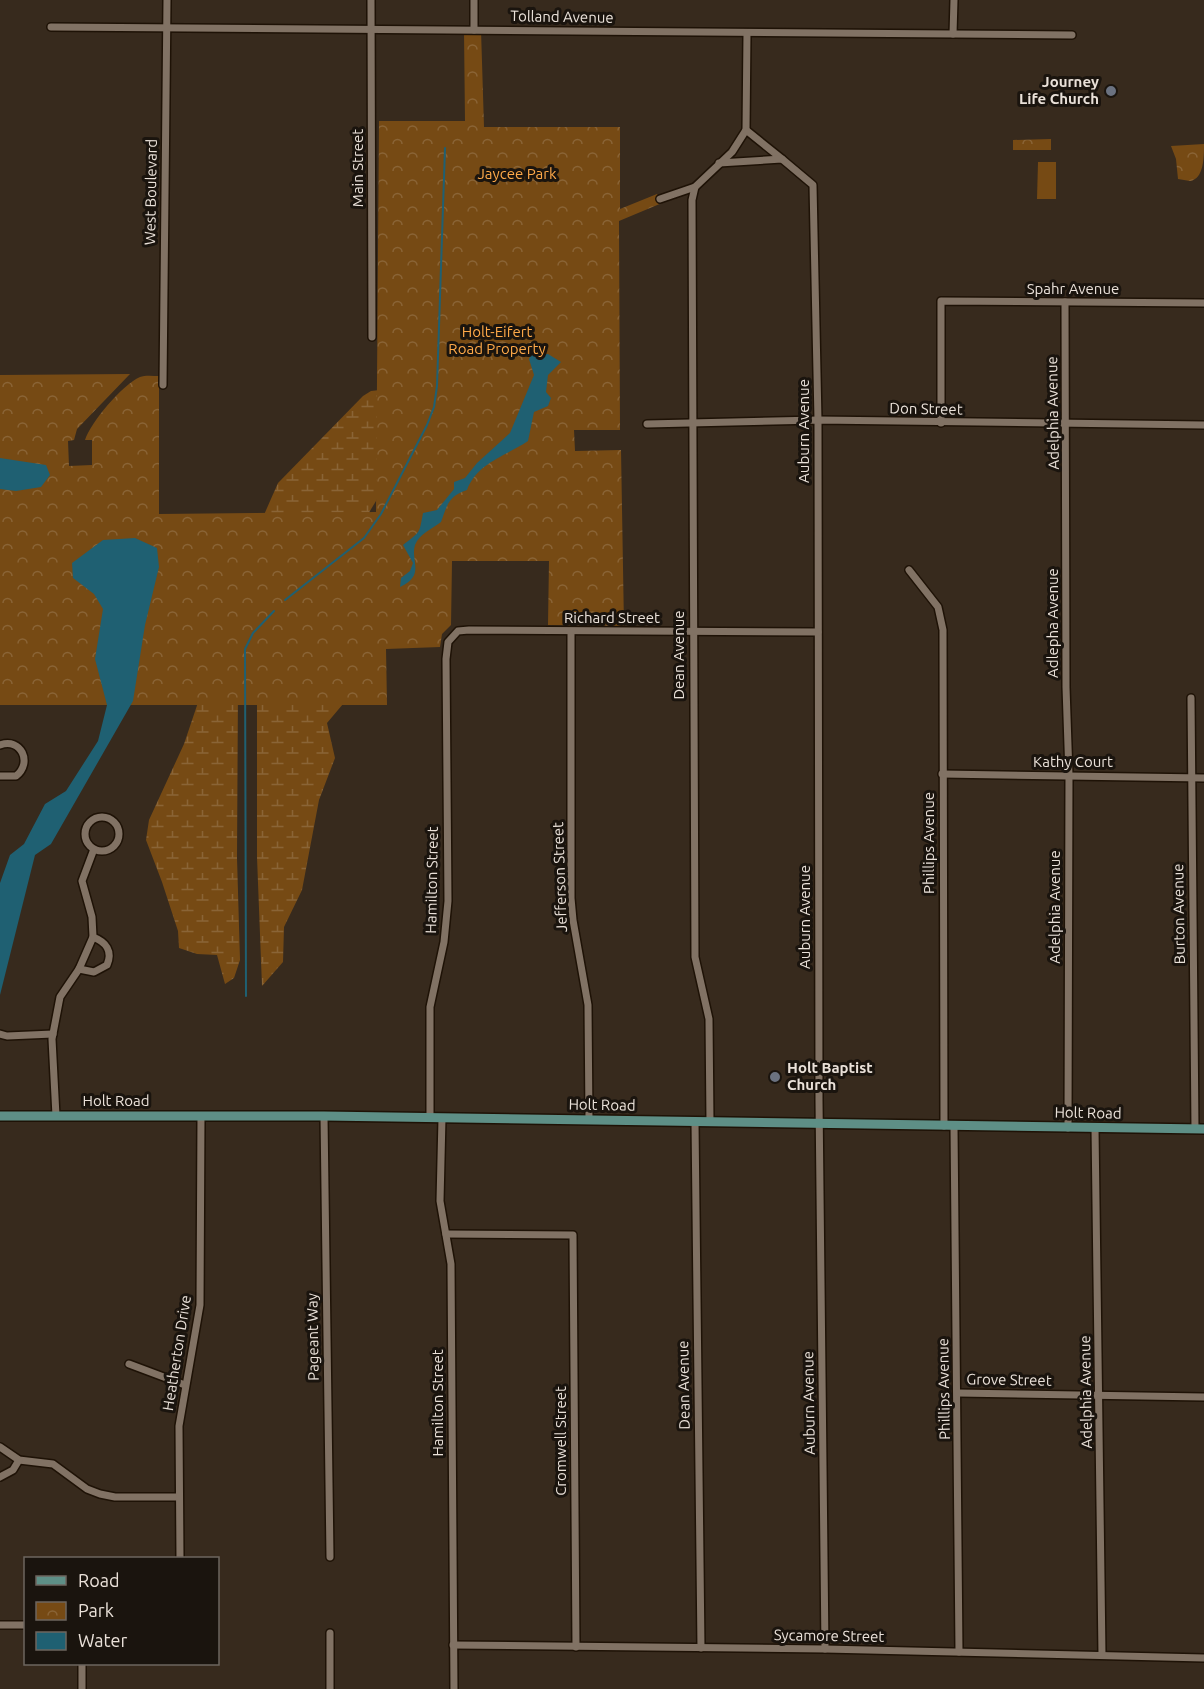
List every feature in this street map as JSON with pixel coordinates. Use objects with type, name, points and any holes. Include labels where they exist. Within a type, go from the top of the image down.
[{"type":"main road","name":"Holt Road","points":[[0,1116],[324,1116],[1199,1129]]},
{"type":"street","name":"West Boulevard","points":[[163,385],[167,0]]},
{"type":"street","name":"Main Street","points":[[371,0],[372,337]]},
{"type":"street","points":[[474,0],[474,30]]},
{"type":"street","points":[[953,34],[954,0]]},
{"type":"street","name":"Tolland Avenue","points":[[51,27],[1072,35]]},
{"type":"street","points":[[660,199],[695,187],[732,152],[746,130],[747,33]]},
{"type":"street","points":[[746,130],[782,159]]},
{"type":"street","points":[[718,163],[782,159]]},
{"type":"street","name":"Auburn Avenue","points":[[782,159],[813,185],[818,420],[819,1124],[825,1649]]},
{"type":"street","name":"Dean Avenue","points":[[695,187],[692,200],[695,957],[709,1019],[710,1122]]},
{"type":"street","name":"Spahr Avenue","points":[[941,423],[941,301],[1204,303]]},
{"type":"street","name":"Adelphia Avenue","points":[[1065,302],[1068,424],[1067,559]]},
{"type":"street","name":"Don Street","points":[[648,424],[818,420],[1204,425]]},
{"type":"street","name":"Adlepha Avenue","points":[[1066,687],[1067,559]]},
{"type":"street","name":"Phillips Avenue","points":[[909,570],[938,607],[941,618],[949,1126],[958,1393],[959,1652]]},
{"type":"street","name":"Richard Street","points":[[448,642],[458,631],[469,630],[818,632]]},
{"type":"street","name":"Jefferson Street","points":[[572,632],[572,898],[573,920],[588,1005],[589,1120]]},
{"type":"street","name":"Hamilton Street","points":[[430,1118],[430,1007],[444,942],[448,901],[446,659],[448,642]]},
{"type":"street","name":"Adelphia Avenue","points":[[1066,687],[1069,775],[1068,1128]]},
{"type":"street","name":"Burton Avenue","points":[[1191,698],[1199,1129]]},
{"type":"street","points":[[0,745],[9,743],[16,745],[24,756],[25,762],[16,776],[0,776]]},
{"type":"street","name":"Kathy Court","points":[[942,774],[1204,778]]},
{"type":"street","points":[[95,819],[111,820],[117,828],[117,840],[111,848],[94,849],[85,837],[87,826],[95,819]]},
{"type":"street","points":[[56,1116],[53,1034],[60,997],[79,969],[93,937],[92,917],[82,881],[94,849]]},
{"type":"street","points":[[79,969],[94,972],[107,965],[109,959],[106,944],[93,937]]},
{"type":"street","points":[[0,1034],[7,1036],[53,1034]]},
{"type":"street","name":"Heatherton Drive","points":[[180,1557],[179,1426],[185,1385],[194,1353],[200,1305],[201,1116]]},
{"type":"street","name":"Pageant Way","points":[[324,1116],[330,1557]]},
{"type":"street","name":"Hamilton Street","points":[[442,1118],[440,1201],[451,1264],[454,1689]]},
{"type":"street","name":"Dean Avenue","points":[[695,1122],[701,1648]]},
{"type":"street","name":"Adelphia Avenue","points":[[1095,1128],[1102,1655]]},
{"type":"street","name":"Cromwell Street","points":[[446,1234],[573,1235],[576,1647]]},
{"type":"street","points":[[129,1364],[185,1385]]},
{"type":"street","name":"Grove Street","points":[[958,1393],[1204,1397]]},
{"type":"street","points":[[0,1447],[19,1460],[53,1464],[87,1489],[100,1494],[115,1497],[178,1497]]},
{"type":"street","points":[[0,1477],[12,1470],[19,1460]]},
{"type":"street","points":[[0,1625],[24,1625]]},
{"type":"street","points":[[330,1633],[330,1689]]},
{"type":"street","name":"Sycamore Street","points":[[453,1645],[825,1649],[1204,1658]]},
{"type":"street","points":[[81,1689],[82,1665]]},
{"type":"green space","name":"Holt-Eifert Road Property","points":[[464,30],[481,30],[484,127],[620,127],[620,209],[657,194],[662,203],[619,221],[620,430],[574,430],[575,451],[621,450],[624,626],[548,625],[549,561],[452,561],[451,625],[442,634],[440,647],[386,649],[387,705],[0,705],[0,375],[130,374],[77,429],[74,440],[68,441],[69,466],[92,465],[92,440],[85,440],[88,432],[116,396],[140,377],[159,376],[159,514],[376,512],[379,121],[465,121]]},
{"type":"green space","points":[[1051,139],[1051,150],[1013,150],[1013,140]]},
{"type":"green space","points":[[1204,144],[1201,172],[1190,181],[1178,179],[1176,159],[1171,146]]},
{"type":"green space","points":[[1038,162],[1056,162],[1056,199],[1037,199]]},
{"type":"green space","points":[[389,389],[397,456],[376,501],[359,529],[256,533],[278,483],[363,396],[371,391]]},
{"type":"green space","points":[[214,655],[238,686],[237,858],[240,960],[234,978],[225,984],[217,955],[197,954],[179,948],[178,931],[146,840],[149,820],[184,744]]},
{"type":"green space","points":[[257,684],[359,685],[327,723],[335,758],[319,800],[302,890],[284,927],[283,962],[262,986],[257,857]]},
{"type":"water","points":[[548,354],[561,362],[548,375],[546,392],[551,398],[548,406],[534,412],[528,441],[484,467],[477,473],[467,490],[452,499],[441,522],[417,541],[414,551],[415,573],[413,578],[400,587],[401,578],[410,571],[413,563],[403,545],[418,532],[423,513],[437,510],[454,489],[454,482],[465,478],[477,463],[510,433],[534,375],[529,359],[531,355]]},
{"type":"water","points":[[0,458],[46,465],[50,475],[41,487],[16,491],[0,489]]},
{"type":"water","points":[[135,538],[157,548],[159,567],[145,625],[133,701],[51,844],[35,855],[0,995],[0,883],[10,855],[24,844],[45,804],[66,791],[98,741],[107,705],[95,659],[103,609],[94,594],[73,578],[72,563],[103,540]]},
{"type":"waterway","points":[[285,600],[364,538],[381,514],[434,407],[437,386],[445,148]]},
{"type":"waterway","points":[[246,996],[245,649],[253,633],[274,611]]},
{"type":"place","name":"Journey Life Church","points":[[1111,91]]},
{"type":"place","name":"Holt Baptist Church","points":[[775,1077]]},
{"type":"park label","name":"Jaycee Park","points":[[517,174]]}]
